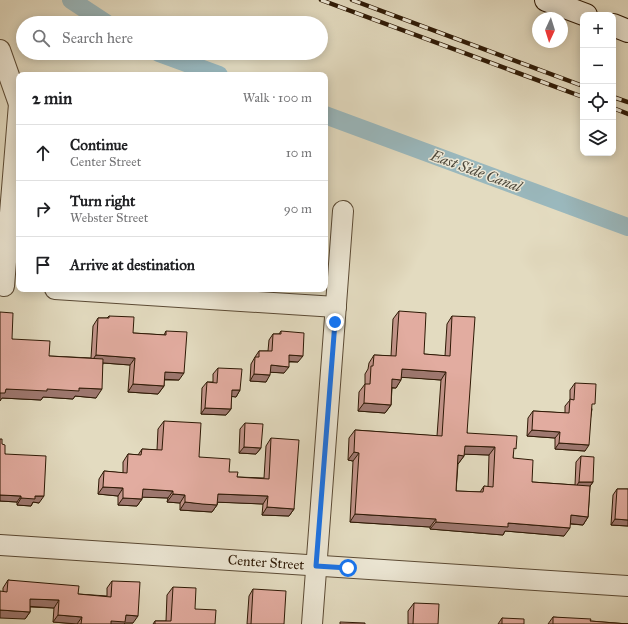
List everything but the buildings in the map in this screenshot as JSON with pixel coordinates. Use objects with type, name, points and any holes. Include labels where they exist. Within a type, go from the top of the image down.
[{"type":"main road","points":[[546,0],[580,13]]},
{"type":"main road","points":[[616,26],[628,31]]},
{"type":"street","points":[[0,50],[16,95]]},
{"type":"street","points":[[8,286],[16,154]]},
{"type":"street","points":[[312,624],[343,211]]},
{"type":"street","points":[[102,292],[336,307]]},
{"type":"street","name":"Center Street","points":[[0,545],[628,586]]},
{"type":"waterway","name":"East Side Canal","points":[[71,0],[95,16]]},
{"type":"waterway","name":"East Side Canal","points":[[178,60],[211,72]]},
{"type":"waterway","name":"East Side Canal","points":[[328,116],[628,227]]},
{"type":"railway","points":[[321,0],[580,96]]},
{"type":"railway","points":[[352,0],[580,85]]},
{"type":"railway","points":[[616,98],[628,102]]},
{"type":"railway","points":[[616,109],[628,114]]},
{"type":"route","points":[[335,322],[316,566],[348,568]]}]
